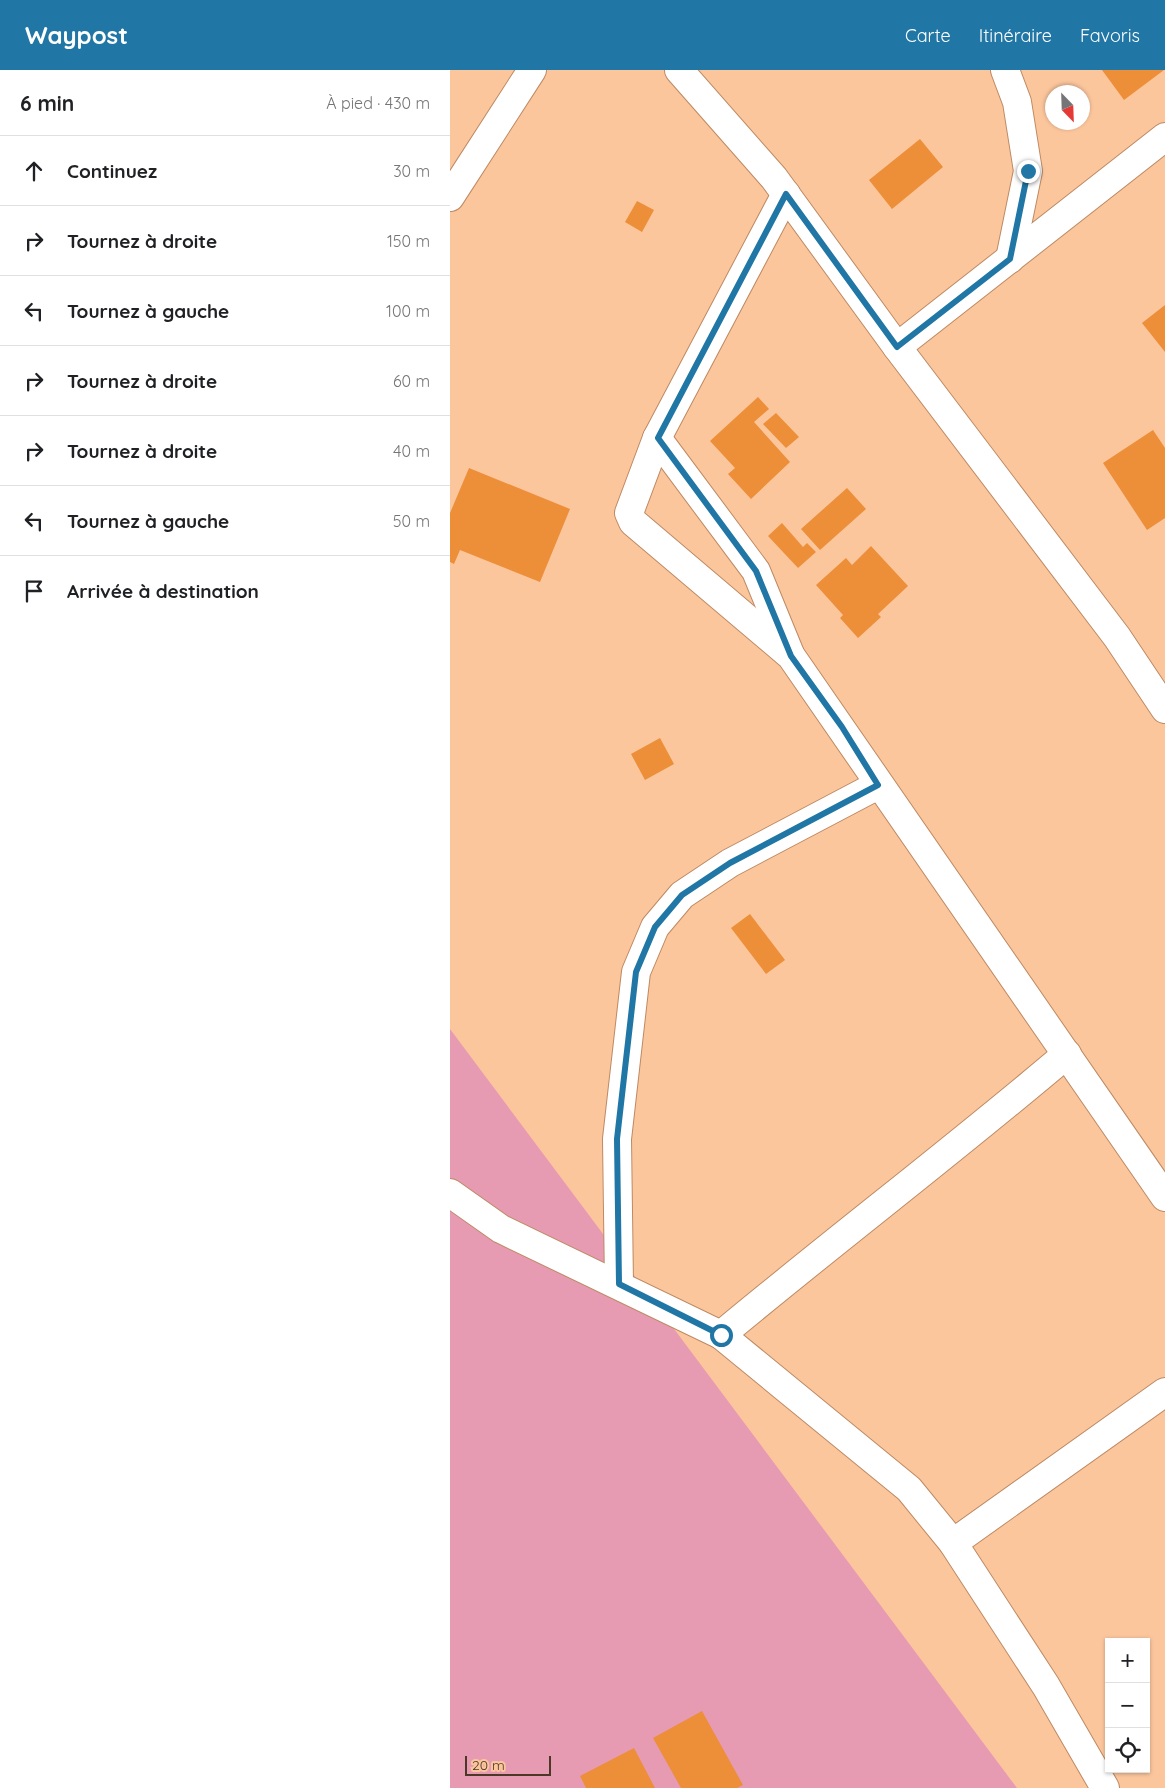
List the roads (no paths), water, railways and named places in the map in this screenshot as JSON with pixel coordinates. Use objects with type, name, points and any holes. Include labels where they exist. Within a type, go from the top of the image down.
[{"type":"street","points":[[450,197],[532,70]]},
{"type":"street","points":[[680,70],[774,178],[897,347],[1117,637],[1165,709]]},
{"type":"street","points":[[1005,70],[1017,102],[1028,171],[1010,259]]},
{"type":"street","points":[[897,347],[1165,137]]},
{"type":"street","points":[[786,194],[658,438],[629,513],[633,522],[791,656]]},
{"type":"street","points":[[658,438],[756,571],[791,656],[842,727],[878,785],[1165,1197]]},
{"type":"street","points":[[619,1284],[617,1139],[636,972],[655,927],[682,895],[730,863],[878,785]]},
{"type":"street","points":[[721,1335],[836,1239],[990,1120],[1067,1054]]},
{"type":"street","points":[[450,1193],[502,1229],[721,1335],[909,1490],[953,1543],[1046,1686],[1104,1788]]},
{"type":"street","points":[[953,1543],[1165,1392]]}]
